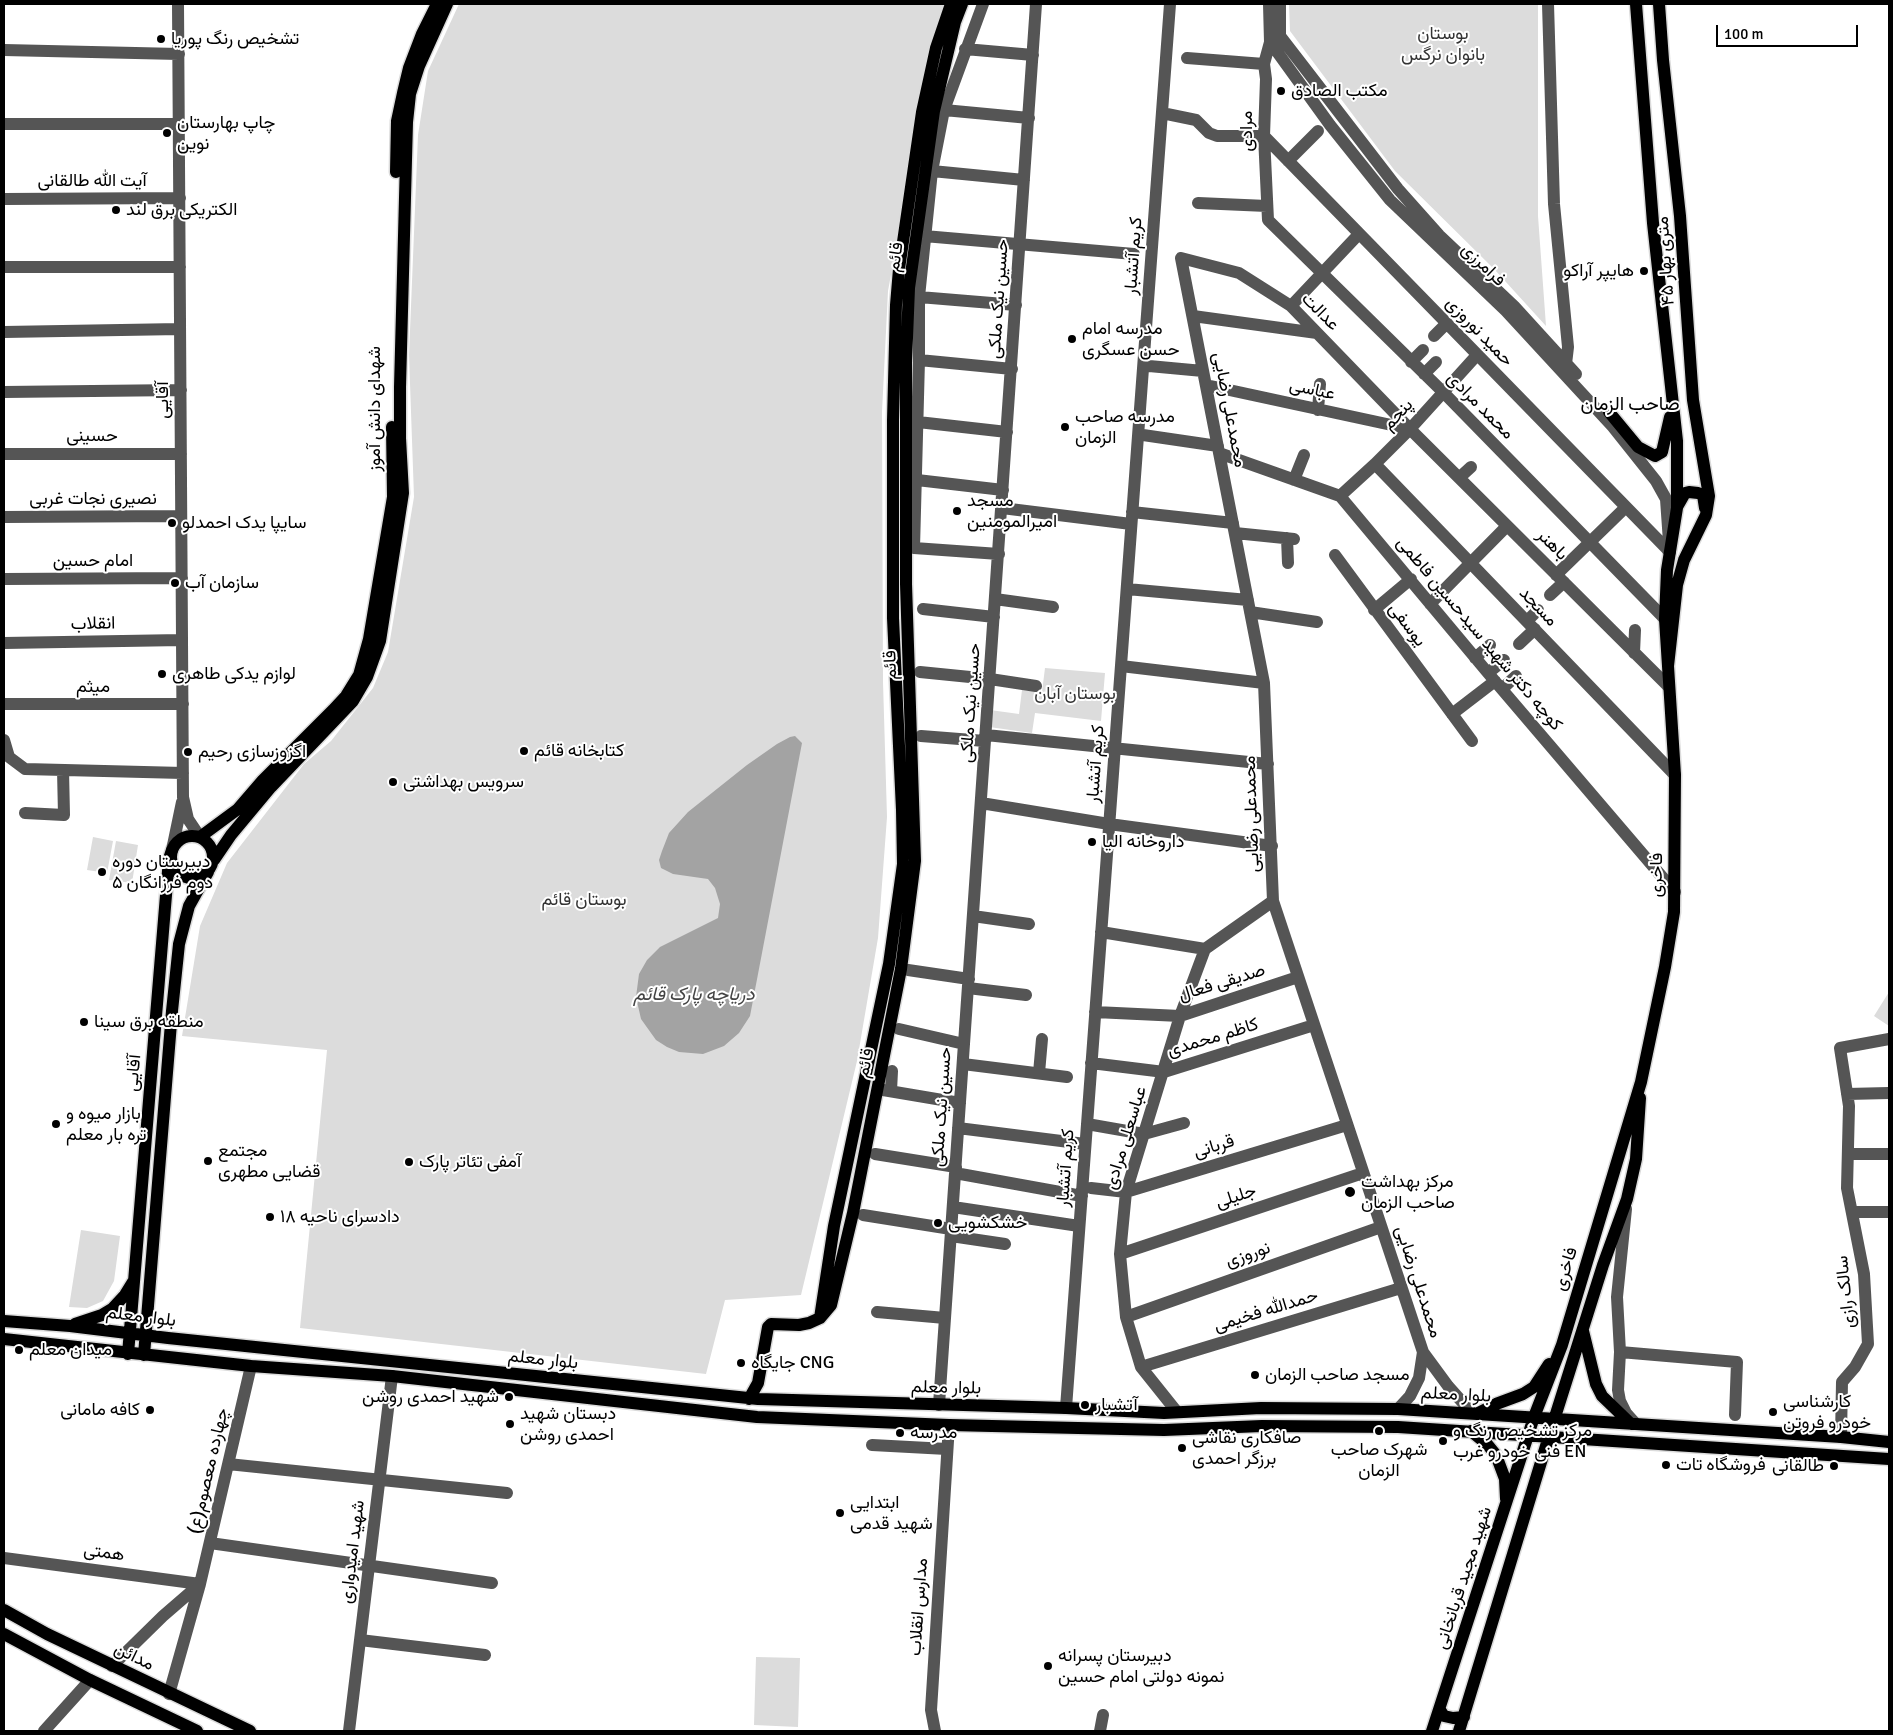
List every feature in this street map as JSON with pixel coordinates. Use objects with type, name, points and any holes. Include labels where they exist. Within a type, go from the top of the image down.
[{"type":"main road","name":"شهدای دانش آموز","points":[[267,784],[346,696],[359,675],[366,655],[393,497],[392,397],[397,121],[409,68],[422,34],[437,4]]},
{"type":"main road","points":[[200,837],[238,810],[353,701],[368,677],[380,642],[404,493],[400,438],[400,387],[406,122],[410,94],[419,66],[448,4]]},
{"type":"main road","name":"قائم","points":[[820,1318],[834,1226],[889,964],[902,864],[902,810],[893,609],[893,420],[896,305],[899,269],[922,112],[936,48],[950,4]]},
{"type":"main road","name":"قائم","points":[[820,1318],[831,1305],[854,1213],[898,988],[914,870],[906,584],[906,372],[909,288],[934,111],[955,22],[962,4]]},
{"type":"main road","name":"۴۵ متری بهار","points":[[1636,4],[1653,222],[1677,441],[1677,508]]},
{"type":"main road","name":"۴۵ متری بهار","points":[[1659,4],[1663,60],[1680,216],[1693,400],[1710,496],[1706,515]]},
{"type":"main road","points":[[1609,412],[1638,447],[1655,456],[1662,452],[1673,402]]},
{"type":"main road","points":[[1677,508],[1685,493],[1698,492],[1702,495],[1706,515]]},
{"type":"main road","name":"فاخری","points":[[1529,1434],[1562,1345],[1641,1082],[1665,967],[1674,912],[1675,774],[1665,619],[1667,570],[1677,508]]},
{"type":"main road","name":"فاخری","points":[[1668,666],[1677,585],[1684,560],[1706,515]]},
{"type":"main road","points":[[214,860],[211,846],[200,837],[186,836],[175,844],[172,850],[172,865],[181,876],[195,879],[208,872],[214,860],[267,784]]},
{"type":"main road","name":"آقایی","points":[[128,1354],[136,1277],[169,859],[172,850]]},
{"type":"main road","name":"آقایی","points":[[144,1355],[179,944],[188,906],[208,872]]},
{"type":"main road","name":"فاخری","points":[[1549,1436],[1603,1265],[1627,1199],[1636,1160],[1641,1082]]},
{"type":"main road","points":[[70,1326],[102,1315],[112,1309],[125,1295],[136,1277]]},
{"type":"main road","points":[[148,1311],[151,1320],[168,1338]]},
{"type":"main road","points":[[749,1399],[758,1383],[768,1327],[771,1324],[804,1324],[820,1318]]},
{"type":"main road","name":"بلوار معلم","points":[[4,1321],[70,1326],[146,1336],[749,1399],[1177,1412],[1261,1408],[1398,1409],[1841,1437],[1889,1442]]},
{"type":"main road","points":[[1583,1330],[1596,1384],[1608,1402],[1633,1424]]},
{"type":"main road","name":"بلوار معلم","points":[[4,1339],[251,1366],[392,1376],[757,1417],[948,1425],[1164,1430],[1262,1426],[1398,1426],[1889,1459]]},
{"type":"main road","points":[[1475,1413],[1523,1394],[1534,1387],[1562,1345]]},
{"type":"main road","points":[[1471,1430],[1487,1444],[1502,1467],[1506,1506]]},
{"type":"main road","name":"شهید مجید قربانخانی","points":[[1432,1731],[1529,1434]]},
{"type":"main road","points":[[1459,1731],[1549,1436]]},
{"type":"main road","name":"مدائن","points":[[4,1610],[47,1634],[112,1666],[250,1731]]},
{"type":"main road","points":[[4,1634],[90,1680],[197,1731]]},
{"type":"main road","points":[[1440,1710],[1444,1716],[1453,1718],[1464,1716]]},
{"type":"street","name":"آقایی","points":[[172,850],[183,797],[178,4]]},
{"type":"street","points":[[982,4],[944,110],[932,171],[919,297],[917,480],[914,548],[999,554]]},
{"type":"street","name":"حسین نیک ملکی","points":[[939,1405],[1036,4]]},
{"type":"street","name":"کریم آتشبار","points":[[1066,1408],[1079,1226],[1086,1192],[1086,1144],[1091,1063],[1170,4]]},
{"type":"street","points":[[1269,4],[1270,42]]},
{"type":"street","name":"فرامرزی","points":[[1280,4],[1280,36],[1398,189],[1439,235],[1514,306],[1609,412]]},
{"type":"street","points":[[1548,4],[1554,204],[1568,347],[1566,364]]},
{"type":"street","name":"مرادی","points":[[1268,220],[1264,136],[1266,79],[1264,64],[1270,42]]},
{"type":"street","name":"فرامرزی","points":[[1270,42],[1330,125],[1390,200],[1512,318],[1614,427],[1656,481],[1666,499],[1670,552]]},
{"type":"street","points":[[965,49],[1033,55]]},
{"type":"street","points":[[4,50],[178,54]]},
{"type":"street","points":[[1187,58],[1264,64]]},
{"type":"street","points":[[944,110],[1028,118]]},
{"type":"street","points":[[1162,113],[1196,120],[1209,133],[1216,136],[1264,136]]},
{"type":"street","points":[[4,124],[179,124]]},
{"type":"street","points":[[1288,161],[1318,132]]},
{"type":"street","name":"حمید نوروزی","points":[[1264,136],[1670,552]]},
{"type":"street","points":[[932,171],[1024,180]]},
{"type":"street","name":"آیت الله طالقانی","points":[[4,199],[180,198]]},
{"type":"street","points":[[1198,203],[1267,206]]},
{"type":"street","name":"محمد مرادی","points":[[1268,220],[1443,392],[1665,619]]},
{"type":"street","points":[[1291,306],[1359,234]]},
{"type":"street","points":[[924,236],[1134,254]]},
{"type":"street","name":"عدالت","points":[[1181,258],[1239,273],[1291,306],[1410,429]]},
{"type":"street","name":"محمدعلی رضایی","points":[[1181,258],[1264,683],[1273,901],[1422,1352]]},
{"type":"street","points":[[4,267],[180,267]]},
{"type":"street","points":[[919,297],[1016,305]]},
{"type":"street","points":[[1192,316],[1317,333]]},
{"type":"street","points":[[1434,336],[1446,323]]},
{"type":"street","points":[[4,332],[180,329]]},
{"type":"street","points":[[1411,362],[1423,350]]},
{"type":"street","name":"پنجم","points":[[1340,496],[1410,429],[1477,354]]},
{"type":"street","points":[[919,360],[1012,369]]},
{"type":"street","points":[[1424,374],[1436,362]]},
{"type":"street","points":[[1149,366],[1203,371]]},
{"type":"street","points":[[1318,410],[1320,384]]},
{"type":"street","name":"عباسی","points":[[1206,385],[1410,429]]},
{"type":"street","points":[[4,392],[181,390]]},
{"type":"street","points":[[918,422],[1007,432]]},
{"type":"street","name":"باهنر","points":[[1410,429],[1669,687]]},
{"type":"street","points":[[1143,435],[1218,449],[1294,480],[1340,496]]},
{"type":"street","name":"حسینی","points":[[4,454],[181,454]]},
{"type":"street","points":[[1294,480],[1304,455]]},
{"type":"street","name":"مسجد","points":[[1375,464],[1531,625],[1552,639],[1675,774]]},
{"type":"street","points":[[1460,478],[1471,467]]},
{"type":"street","points":[[917,480],[1003,490]]},
{"type":"street","name":"کوچه دکتر شهید سیدحسین فاطمی","points":[[1340,496],[1475,658],[1675,892]]},
{"type":"street","points":[[1550,596],[1560,579],[1590,543],[1626,507]]},
{"type":"street","points":[[1002,508],[1234,528],[1291,539],[1288,563]]},
{"type":"street","name":"نصیری نجات غربی","points":[[4,517],[182,516]]},
{"type":"street","points":[[1430,604],[1507,526]]},
{"type":"street","name":"یوسفی","points":[[1335,556],[1472,741]]},
{"type":"street","name":"امام حسین","points":[[4,580],[182,578]]},
{"type":"street","points":[[1374,610],[1411,580]]},
{"type":"street","points":[[1127,589],[1248,600]]},
{"type":"street","points":[[995,599],[1053,607]]},
{"type":"street","points":[[923,609],[994,617]]},
{"type":"street","points":[[1519,644],[1538,610]]},
{"type":"street","points":[[1250,612],[1317,622]]},
{"type":"street","points":[[1634,653],[1635,630]]},
{"type":"street","name":"انقلاب","points":[[4,643],[182,640]]},
{"type":"street","points":[[1475,658],[1490,645]]},
{"type":"street","points":[[1495,681],[1504,660]]},
{"type":"street","points":[[1121,666],[1264,683]]},
{"type":"street","points":[[920,672],[1036,686]]},
{"type":"street","points":[[1452,714],[1495,681],[1516,676]]},
{"type":"street","name":"میثم","points":[[4,704],[182,704]]},
{"type":"street","points":[[921,736],[986,738],[1115,748],[1268,764]]},
{"type":"street","points":[[4,740],[9,757],[25,769],[183,773]]},
{"type":"street","points":[[25,813],[64,815],[63,770]]},
{"type":"street","name":"آقایی","points":[[183,797],[188,819],[200,837]]},
{"type":"street","points":[[981,802],[1109,824],[1272,846]]},
{"type":"street","points":[[1101,932],[1205,949],[1273,901]]},
{"type":"street","points":[[973,916],[1029,924]]},
{"type":"street","name":"عباسعلی مرادی","points":[[1177,1412],[1141,1367],[1126,1316],[1120,1254],[1126,1192],[1180,1016],[1205,949]]},
{"type":"street","points":[[908,970],[1026,995]]},
{"type":"street","name":"صدیقی فعال","points":[[1095,1012],[1180,1016],[1298,977]]},
{"type":"street","name":"کاظم محمدی","points":[[1091,1063],[1164,1072],[1314,1025]]},
{"type":"street","points":[[899,1029],[964,1044]]},
{"type":"street","points":[[1039,1073],[1042,1039]]},
{"type":"street","name":"سالک رازی","points":[[1841,1437],[1842,1382],[1855,1367],[1868,1344],[1864,1274],[1847,1188],[1849,1106],[1840,1048],[1889,1040]]},
{"type":"street","points":[[963,1064],[1067,1076]]},
{"type":"street","points":[[892,1071],[887,1091],[960,1103]]},
{"type":"street","points":[[1847,1094],[1889,1094]]},
{"type":"street","points":[[1087,1124],[1144,1134],[1184,1123]]},
{"type":"street","name":"قربانی","points":[[875,1154],[955,1170],[1086,1192],[1126,1192],[1347,1125]]},
{"type":"street","points":[[958,1128],[1086,1144]]},
{"type":"street","points":[[1848,1154],[1889,1154]]},
{"type":"street","name":"جلیلی","points":[[1120,1254],[1363,1173]]},
{"type":"street","points":[[1627,1199],[1617,1297],[1620,1352],[1618,1390],[1620,1401],[1633,1424]]},
{"type":"street","points":[[953,1207],[1079,1226]]},
{"type":"street","points":[[1852,1212],[1889,1212]]},
{"type":"street","points":[[863,1215],[1005,1244]]},
{"type":"street","name":"نوروزی","points":[[1126,1316],[1381,1227]]},
{"type":"street","name":"حمدالله فخیمی","points":[[1141,1367],[1401,1288]]},
{"type":"street","points":[[877,1312],[945,1318]]},
{"type":"street","points":[[1398,1409],[1410,1396],[1419,1378],[1422,1352]]},
{"type":"street","points":[[1422,1352],[1448,1386],[1475,1413]]},
{"type":"street","points":[[1620,1352],[1737,1362],[1735,1415]]},
{"type":"street","name":"چهارده معصوم(ع)","points":[[169,1694],[200,1584],[251,1366]]},
{"type":"street","name":"شهيد امیدواری","points":[[349,1731],[392,1376]]},
{"type":"street","name":"مدارس انقلاب","points":[[935,1731],[930,1710],[948,1425]]},
{"type":"street","points":[[872,1445],[947,1449]]},
{"type":"street","points":[[228,1464],[506,1493]]},
{"type":"street","points":[[210,1543],[492,1583]]},
{"type":"street","name":"همتی","points":[[4,1558],[200,1584]]},
{"type":"street","points":[[112,1666],[163,1616],[200,1584]]},
{"type":"street","points":[[360,1640],[485,1654]]},
{"type":"street","points":[[44,1731],[90,1680]]},
{"type":"street","points":[[1100,1731],[1103,1715]]},
{"type":"green space","name":"بوستان قائم","points":[[459,4],[947,4],[935,34],[888,291],[882,412],[883,682],[887,817],[878,938],[857,1061],[801,1295],[725,1300],[706,1374],[300,1328],[327,1050],[182,1036],[200,926],[227,863],[304,764],[331,741],[373,688],[388,652],[414,497],[409,355],[418,135],[428,71]]},
{"type":"green space","name":"بوستان بانوان نرگس","points":[[1289,4],[1538,4],[1538,216],[1546,326],[1495,270],[1395,171],[1290,31]]},
{"type":"green space","name":"بوستان آبان","points":[[1045,668],[1105,673],[1101,721],[1035,713],[1032,733],[989,727],[990,710],[1019,714],[1022,690],[1042,692]]},
{"type":"green space","points":[[93,837],[113,841],[107,873],[87,870]]},
{"type":"green space","points":[[116,841],[138,845],[132,883],[109,880]]},
{"type":"green space","points":[[1889,992],[1889,1026],[1874,1016]]},
{"type":"green space","points":[[81,1230],[120,1236],[114,1281],[103,1301],[87,1308],[69,1307]]},
{"type":"green space","points":[[756,1657],[800,1658],[798,1727],[754,1725]]},
{"type":"water","name":"دریاچه پارک قائم","points":[[795,736],[802,743],[750,1016],[739,1033],[724,1046],[703,1054],[679,1052],[656,1040],[641,1019],[636,997],[639,974],[647,960],[660,947],[718,918],[720,904],[715,888],[708,879],[673,874],[661,868],[659,860],[662,851],[669,833],[688,812],[747,765],[777,744]]},
{"type":"place","name":"تشخیص رنگ پوریا","points":[[161,39]]},
{"type":"place","name":"مکتب الصادق","points":[[1281,91]]},
{"type":"place","name":"چاپ بهارستان نوين","points":[[167,133]]},
{"type":"place","name":"الکتریکی برق لند","points":[[116,210]]},
{"type":"place","name":"هایپر آراکو","points":[[1644,271]]},
{"type":"place","name":"مدرسه امام حسن عسگری","points":[[1072,339]]},
{"type":"place","name":"مدرسه صاحب الزمان","points":[[1065,427]]},
{"type":"place","name":"مسجد امیرالمومنین","points":[[957,511]]},
{"type":"place","name":"سایپا یدک احمدلو","points":[[172,523]]},
{"type":"place","name":"سازمان آب","points":[[175,583]]},
{"type":"place","name":"لوازم یدکی طاهری","points":[[162,674]]},
{"type":"place","name":"کتابخانه قائم","points":[[524,751]]},
{"type":"place","name":"اگزوزسازی رحیم","points":[[188,752]]},
{"type":"place","name":"سرویس بهداشتی","points":[[393,782]]},
{"type":"place","name":"داروخانه الیا","points":[[1092,842]]},
{"type":"place","name":"دبیرستان دوره دوم فرزانگان ۵","points":[[102,872]]},
{"type":"place","name":"منطقه برق سینا","points":[[84,1022]]},
{"type":"place","name":"بازار میوه و تره بار معلم","points":[[56,1124]]},
{"type":"place","name":"مجتمع قضایی مطهری","points":[[208,1161]]},
{"type":"place","name":"آمفی تئاتر پارک","points":[[409,1162]]},
{"type":"place","name":"مرکز بهداشت صاحب الزمان","points":[[1350,1192]]},
{"type":"place","name":"دادسرای ناحیه ۱۸","points":[[270,1217]]},
{"type":"place","name":"خشکشویی","points":[[938,1223]]},
{"type":"place","name":"میدان معلم","points":[[19,1350]]},
{"type":"place","name":"جایگاه CNG","points":[[741,1363]]},
{"type":"place","name":"مسجد صاحب الزمان","points":[[1255,1375]]},
{"type":"place","name":"شهید احمدی روشن","points":[[509,1397]]},
{"type":"place","name":"آتشبار","points":[[1085,1405]]},
{"type":"place","name":"کافه مامانی","points":[[150,1410]]},
{"type":"place","name":"کارشناسی خودرو فروتن","points":[[1773,1412]]},
{"type":"place","name":"دبستان شهید احمدی روشن","points":[[510,1424]]},
{"type":"place","name":"شهرک صاحب الزمان","points":[[1379,1431]]},
{"type":"place","name":"مدرسه","points":[[900,1433]]},
{"type":"place","name":"مرکز تشخیص رنگ و فنی خودرو غرب EN","points":[[1443,1441]]},
{"type":"place","name":"صافکاری نقاشی برزگر احمدی","points":[[1182,1448]]},
{"type":"place","name":"فروشگاه تات","points":[[1666,1465]]},
{"type":"place","name":"طالقانی","points":[[1834,1466]]},
{"type":"place","name":"ابتدایی شهید قدمی","points":[[840,1513]]},
{"type":"place","name":"دبیرستان پسرانه نمونه دولتی امام حسین","points":[[1048,1666]]},
{"type":"district","name":"صاحب الزمان","points":[[1630,405]]}]
